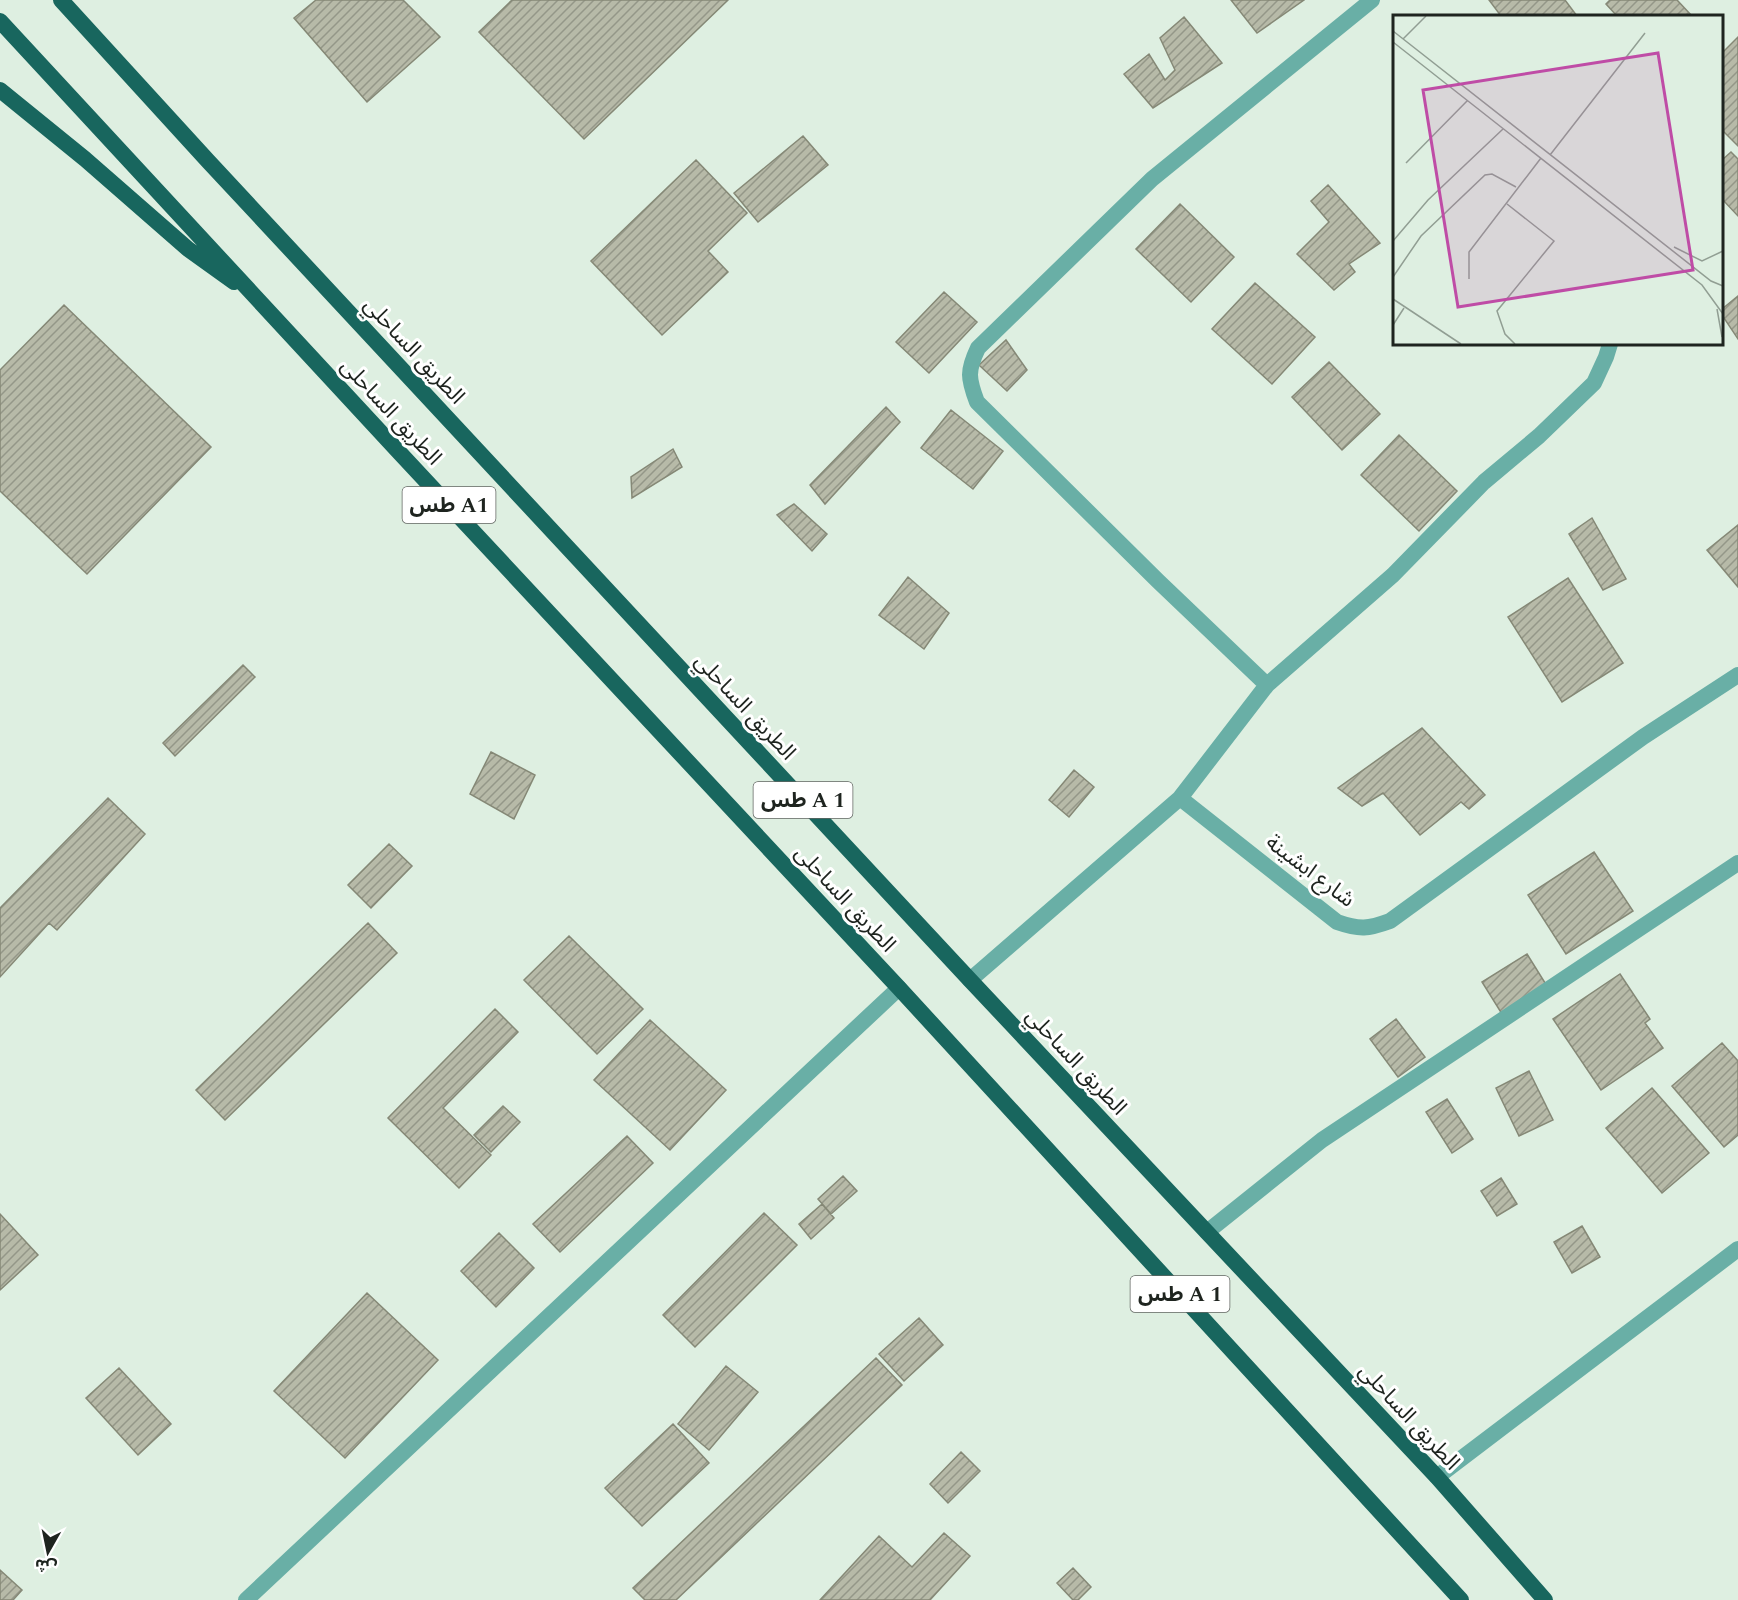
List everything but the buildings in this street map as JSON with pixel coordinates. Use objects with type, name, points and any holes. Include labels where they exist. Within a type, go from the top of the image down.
[{"type":"highway","name":"الطريق الساحلي","points":[[62,0],[208,161],[970,980],[1437,1477],[1545,1600]]},
{"type":"highway","name":"الطريق الساحلى","points":[[0,21],[899,988]]},
{"type":"highway","points":[[0,90],[85,159],[188,249],[257,297]]},
{"type":"highway","name":"طس A 1","points":[[899,988],[1461,1600]]},
{"type":"street","points":[[1267,685],[1158,581],[978,402],[970,381],[970,365],[978,348],[1152,179],[1371,0]]},
{"type":"street","points":[[970,980],[1180,798],[1267,685],[1393,575],[1484,482],[1539,436],[1594,383],[1610,345]]},
{"type":"street","name":"شارع ابشينة","points":[[1180,798],[1337,922],[1358,929],[1374,927],[1390,921],[1643,737],[1738,675]]},
{"type":"street","points":[[1207,1232],[1322,1140],[1738,863]]},
{"type":"street","points":[[246,1600],[899,988]]},
{"type":"street","points":[[1437,1477],[1738,1249]]}]
